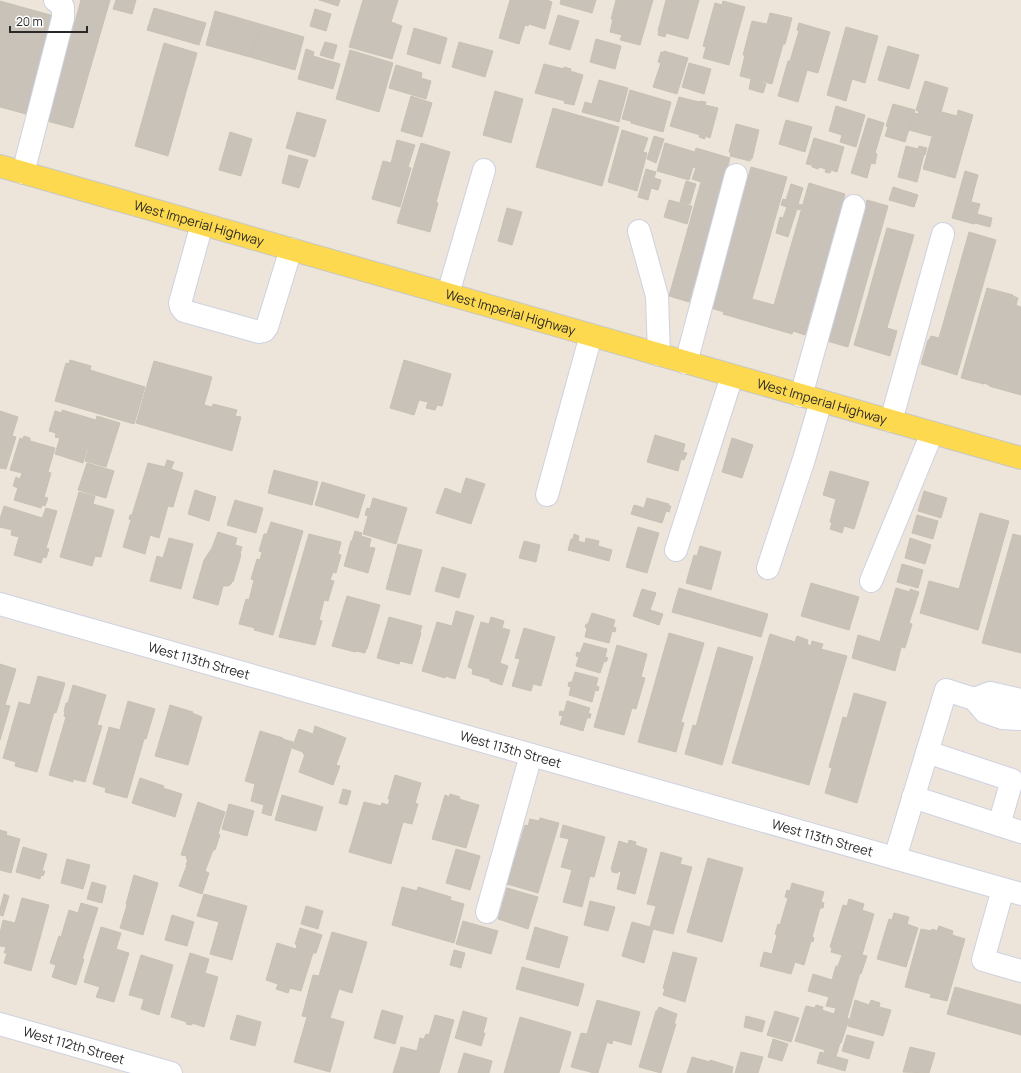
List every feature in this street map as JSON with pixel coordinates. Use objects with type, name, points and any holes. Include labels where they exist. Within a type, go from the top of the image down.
[{"type":"main road","name":"West Imperial Highway","points":[[0,166],[1021,458]]},
{"type":"street","points":[[23,173],[62,18],[63,7],[55,0]]},
{"type":"street","points":[[448,294],[484,170]]},
{"type":"street","points":[[686,363],[736,175]]},
{"type":"street","points":[[768,568],[804,459],[811,398],[854,206]]},
{"type":"street","points":[[202,224],[180,303],[184,311],[260,332],[264,331],[267,327],[290,249]]},
{"type":"street","points":[[639,231],[657,296],[659,355]]},
{"type":"street","points":[[891,421],[943,234]]},
{"type":"street","points":[[547,495],[591,335]]},
{"type":"street","points":[[676,550],[732,376]]},
{"type":"street","points":[[871,581],[932,433]]},
{"type":"street","name":"West 113th Street","points":[[0,604],[1012,891]]},
{"type":"street","points":[[895,858],[946,690],[974,699],[985,712],[1002,718],[1021,718]]},
{"type":"street","points":[[974,699],[990,693],[1021,700]]},
{"type":"street","points":[[927,752],[1012,780],[999,825]]},
{"type":"street","points":[[487,912],[532,755]]},
{"type":"street","points":[[913,797],[1021,832]]},
{"type":"street","points":[[1012,891],[982,960],[1021,971]]},
{"type":"street","name":"West 112th Street","points":[[0,1024],[171,1073]]},
{"type":"building","points":[[81,0],[110,0],[73,128],[47,121],[68,47],[63,46],[65,39],[70,40]]},
{"type":"building","points":[[116,0],[136,0],[132,14],[113,9]]},
{"type":"building","points":[[319,0],[340,0],[338,6]]},
{"type":"building","points":[[363,0],[398,0],[391,22],[402,26],[392,59],[349,47]]},
{"type":"building","points":[[510,0],[547,0],[552,2],[545,29],[529,24],[528,26],[525,25],[519,44],[499,38]]},
{"type":"building","points":[[561,0],[596,0],[592,13],[560,4]]},
{"type":"building","points":[[616,0],[653,0],[640,45],[620,40],[622,35],[610,32],[613,19],[611,19]]},
{"type":"building","points":[[666,0],[699,0],[688,39],[666,33],[665,37],[658,35]]},
{"type":"building","points":[[0,1],[54,16],[26,114],[0,107]]},
{"type":"building","points":[[723,1],[745,7],[729,65],[703,58],[706,47],[703,46],[715,3],[722,5]]},
{"type":"building","points":[[154,8],[206,23],[199,45],[147,30]]},
{"type":"building","points":[[315,9],[331,14],[326,31],[310,26]]},
{"type":"building","points":[[215,11],[260,24],[250,57],[206,45]]},
{"type":"building","points":[[770,13],[792,18],[772,84],[740,76],[745,55],[743,55],[752,21],[767,24]]},
{"type":"building","points":[[558,15],[579,21],[570,50],[549,44]]},
{"type":"building","points":[[799,23],[830,32],[818,73],[807,70],[798,102],[778,96],[788,61],[790,61],[799,31],[797,30]]},
{"type":"building","points":[[260,24],[304,37],[295,70],[250,57]]},
{"type":"building","points":[[846,27],[878,36],[865,83],[852,79],[846,101],[827,95]]},
{"type":"building","points":[[414,28],[447,38],[440,64],[407,54]]},
{"type":"building","points":[[596,39],[621,46],[615,69],[590,62]]},
{"type":"building","points":[[325,42],[337,45],[333,59],[320,55]]},
{"type":"building","points":[[459,42],[493,51],[485,77],[452,67]]},
{"type":"building","points":[[164,43],[197,53],[168,156],[135,146]]},
{"type":"building","points":[[888,46],[919,55],[909,89],[878,80]]},
{"type":"building","points":[[306,49],[314,52],[313,56],[340,64],[333,89],[298,79]]},
{"type":"building","points":[[350,50],[393,63],[379,112],[336,99]]},
{"type":"building","points":[[664,51],[688,58],[677,94],[653,87],[661,63],[658,62],[661,52]]},
{"type":"building","points":[[689,63],[711,69],[704,94],[682,87]]},
{"type":"building","points":[[544,64],[564,69],[564,67],[571,69],[570,71],[583,75],[574,105],[535,93]]},
{"type":"building","points":[[396,65],[422,73],[421,78],[431,81],[426,99],[389,88]]},
{"type":"building","points":[[751,79],[766,84],[763,93],[749,89]]},
{"type":"building","points":[[599,80],[628,88],[619,122],[582,112],[585,102],[592,104]]},
{"type":"building","points":[[925,81],[948,88],[939,119],[937,118],[931,136],[909,130],[914,113],[918,114],[919,112],[916,110]]},
{"type":"building","points":[[630,90],[671,102],[663,132],[622,119]]},
{"type":"building","points":[[495,91],[523,99],[511,143],[483,135]]},
{"type":"building","points":[[411,96],[432,103],[422,137],[401,131]]},
{"type":"building","points":[[679,97],[699,102],[706,102],[705,105],[718,108],[710,138],[705,136],[705,139],[699,137],[700,135],[670,126]]},
{"type":"building","points":[[893,104],[915,110],[905,142],[885,136],[888,127],[886,126]]},
{"type":"building","points":[[836,106],[865,115],[856,147],[840,142],[842,135],[829,131]]},
{"type":"building","points":[[553,108],[619,127],[602,186],[536,167]]},
{"type":"building","points":[[958,110],[973,115],[955,178],[923,169],[937,119],[940,120],[942,112],[957,116]]},
{"type":"building","points":[[297,112],[326,120],[315,157],[286,148]]},
{"type":"building","points":[[868,118],[884,123],[875,153],[877,154],[875,164],[871,163],[867,178],[851,173]]},
{"type":"building","points":[[786,120],[812,127],[805,152],[779,144]]},
{"type":"building","points":[[736,124],[759,130],[752,159],[750,159],[750,161],[730,156],[731,153],[729,152]]},
{"type":"building","points":[[622,130],[648,138],[643,152],[647,153],[637,191],[608,182]]},
{"type":"building","points":[[230,132],[252,139],[241,176],[219,170]]},
{"type":"building","points":[[654,136],[664,139],[656,163],[647,159]]},
{"type":"building","points":[[814,138],[844,147],[837,172],[831,170],[830,173],[825,172],[826,169],[819,167],[818,169],[812,167],[812,165],[806,164]]},
{"type":"building","points":[[397,140],[415,145],[408,167],[411,168],[400,207],[372,199],[383,161],[391,163]]},
{"type":"building","points":[[421,143],[450,152],[436,202],[438,203],[430,232],[397,223]]},
{"type":"building","points":[[665,143],[695,152],[696,148],[730,158],[689,302],[669,296],[701,182],[692,179],[696,168],[693,167],[689,180],[657,171]]},
{"type":"building","points":[[906,146],[918,149],[919,146],[927,148],[917,182],[898,177]]},
{"type":"building","points":[[289,155],[308,160],[299,188],[282,183]]},
{"type":"building","points":[[751,167],[787,177],[752,299],[774,305],[809,183],[845,194],[805,335],[793,331],[792,334],[723,314],[724,312],[711,308]]},
{"type":"building","points":[[646,169],[656,172],[654,178],[661,180],[658,190],[651,188],[648,200],[638,197]]},
{"type":"building","points":[[965,171],[978,175],[971,202],[980,204],[977,214],[992,218],[990,227],[952,218]]},
{"type":"building","points":[[686,181],[696,184],[690,204],[680,202]]},
{"type":"building","points":[[791,184],[803,188],[798,204],[802,205],[800,210],[797,209],[788,237],[776,233],[780,217],[783,218],[787,207],[781,205],[783,199],[786,200]]},
{"type":"building","points":[[893,187],[918,195],[914,207],[889,200]]},
{"type":"building","points":[[669,200],[692,206],[687,224],[664,217]]},
{"type":"building","points":[[867,200],[888,206],[848,347],[827,341]]},
{"type":"building","points":[[507,208],[522,212],[512,245],[498,241]]},
{"type":"building","points":[[887,228],[914,235],[887,328],[897,331],[890,356],[854,345]]},
{"type":"building","points":[[969,232],[996,240],[957,375],[921,364],[928,340],[931,336],[939,338]]},
{"type":"building","points":[[987,288],[1013,295],[1018,298],[1016,305],[1021,307],[1021,395],[989,386],[984,383],[961,378]]},
{"type":"building","points":[[70,360],[91,366],[90,370],[145,387],[134,424],[55,401],[66,363],[69,364]]},
{"type":"building","points":[[404,360],[451,374],[442,406],[437,405],[435,410],[426,408],[428,402],[419,400],[414,415],[390,408]]},
{"type":"building","points":[[154,361],[212,377],[204,405],[212,407],[213,404],[237,410],[235,416],[241,417],[232,451],[136,423]]},
{"type":"building","points":[[62,410],[96,420],[97,416],[120,423],[106,467],[85,461],[87,448],[83,463],[55,454],[60,438],[55,437],[56,433],[49,431],[55,411],[62,413]]},
{"type":"building","points":[[0,411],[18,417],[12,436],[16,437],[6,469],[0,468]]},
{"type":"building","points":[[655,435],[685,444],[683,452],[687,453],[684,460],[681,459],[678,471],[647,462]]},
{"type":"building","points":[[24,436],[30,438],[30,441],[55,448],[48,472],[51,473],[44,497],[48,498],[45,506],[42,505],[41,508],[14,500],[18,488],[13,486],[16,477],[20,479],[22,473],[10,470],[20,438],[23,439]]},
{"type":"building","points":[[732,438],[753,445],[742,478],[722,472]]},
{"type":"building","points":[[167,460],[174,462],[171,469],[183,473],[173,507],[168,506],[159,538],[150,535],[145,554],[123,547],[131,520],[129,519],[130,515],[132,515],[148,463],[165,467]]},
{"type":"building","points":[[87,463],[114,471],[106,498],[78,490]]},
{"type":"building","points":[[274,470],[318,482],[312,505],[268,493]]},
{"type":"building","points":[[830,471],[869,482],[854,529],[844,526],[842,533],[830,529],[832,523],[830,522],[836,499],[823,495]]},
{"type":"building","points":[[466,478],[485,484],[471,524],[436,513],[445,488],[461,494]]},
{"type":"building","points":[[322,482],[365,495],[358,518],[315,505]]},
{"type":"building","points":[[195,490],[216,497],[209,521],[188,514]]},
{"type":"building","points":[[924,491],[947,498],[941,518],[918,511]]},
{"type":"building","points":[[79,492],[95,496],[93,504],[114,510],[101,557],[95,556],[92,566],[60,557]]},
{"type":"building","points":[[373,498],[407,508],[396,544],[363,534],[368,516],[365,515],[367,508],[370,509]]},
{"type":"building","points":[[647,498],[669,504],[668,506],[671,506],[669,512],[666,511],[662,523],[631,514],[634,505],[644,508]]},
{"type":"building","points":[[235,500],[263,508],[256,533],[227,525]]},
{"type":"building","points":[[4,506],[42,518],[46,508],[57,511],[46,548],[49,549],[46,558],[43,557],[41,563],[14,555],[19,537],[11,535],[12,530],[0,527],[0,519]]},
{"type":"building","points":[[980,513],[1009,521],[978,630],[920,613],[929,581],[959,589]]},
{"type":"building","points":[[917,515],[938,521],[933,539],[912,533]]},
{"type":"building","points":[[271,522],[303,531],[273,635],[239,624],[246,599],[249,600],[254,580],[251,579],[257,559],[260,560],[262,552],[259,551],[264,534],[267,534]]},
{"type":"building","points":[[638,527],[659,533],[647,573],[626,567]]},
{"type":"building","points":[[355,531],[362,533],[361,536],[371,539],[369,547],[375,548],[368,573],[344,566]]},
{"type":"building","points":[[218,532],[237,538],[235,545],[242,547],[233,582],[232,581],[228,586],[223,586],[218,605],[193,598],[204,560],[212,548]]},
{"type":"building","points":[[309,534],[341,542],[338,554],[341,555],[336,573],[333,572],[330,580],[334,581],[328,601],[324,600],[319,620],[322,621],[315,645],[279,637]]},
{"type":"building","points":[[574,534],[579,536],[578,541],[585,543],[586,538],[599,541],[598,546],[612,550],[609,561],[568,550]]},
{"type":"building","points":[[1013,534],[1021,536],[1021,653],[982,643]]},
{"type":"building","points":[[169,538],[193,544],[181,589],[150,581],[157,556],[163,558]]},
{"type":"building","points":[[910,538],[931,545],[925,564],[905,558]]},
{"type":"building","points":[[524,541],[540,545],[536,562],[519,558]]},
{"type":"building","points":[[398,544],[422,550],[410,595],[386,589]]},
{"type":"building","points":[[700,546],[721,552],[711,590],[686,583],[694,555],[697,556]]},
{"type":"building","points":[[902,564],[923,570],[918,588],[897,582]]},
{"type":"building","points":[[442,567],[466,574],[459,598],[435,591]]},
{"type":"building","points":[[811,583],[859,597],[849,630],[801,616]]},
{"type":"building","points":[[679,588],[768,614],[761,637],[672,612]]},
{"type":"building","points":[[896,588],[910,592],[910,589],[919,592],[909,623],[912,624],[905,648],[880,641]]},
{"type":"building","points":[[642,589],[656,593],[650,610],[663,614],[659,625],[633,616]]},
{"type":"building","points":[[347,596],[380,605],[365,653],[332,646]]},
{"type":"building","points":[[456,611],[474,616],[455,679],[445,676],[445,678],[422,671],[437,622],[452,626]]},
{"type":"building","points":[[592,613],[615,620],[613,627],[616,628],[615,632],[612,631],[609,643],[585,637],[587,628],[585,627],[586,624],[588,624]]},
{"type":"building","points":[[389,617],[422,626],[412,664],[400,661],[399,664],[377,658]]},
{"type":"building","points":[[491,617],[504,621],[502,628],[510,630],[500,663],[508,666],[502,685],[490,681],[490,679],[472,674],[473,669],[468,667],[481,622],[489,624]]},
{"type":"building","points":[[524,628],[555,637],[541,686],[533,684],[531,691],[512,686],[520,659],[515,658]]},
{"type":"building","points":[[669,633],[704,643],[681,722],[684,723],[676,752],[638,742]]},
{"type":"building","points":[[770,634],[795,642],[797,636],[808,640],[807,644],[811,646],[812,641],[823,644],[821,649],[847,656],[809,785],[732,763]]},
{"type":"building","points":[[858,635],[901,648],[895,671],[852,658]]},
{"type":"building","points":[[584,643],[607,649],[605,657],[608,658],[606,662],[604,661],[600,673],[576,666],[579,657],[576,656],[577,652],[580,653]]},
{"type":"building","points":[[617,645],[647,654],[641,677],[645,678],[636,709],[632,708],[624,735],[594,727]]},
{"type":"building","points":[[718,647],[753,657],[722,765],[685,754],[693,725],[696,726]]},
{"type":"building","points":[[0,664],[16,669],[5,705],[10,706],[0,740]]},
{"type":"building","points":[[575,672],[598,678],[596,686],[599,687],[598,691],[595,690],[592,702],[569,695],[571,687],[568,686],[569,682],[572,682]]},
{"type":"building","points":[[38,676],[65,683],[56,713],[54,712],[37,772],[15,766],[16,762],[3,758],[19,702],[30,705]]},
{"type":"building","points":[[73,685],[106,695],[97,725],[102,726],[85,782],[73,779],[73,782],[49,775],[66,717],[64,716],[64,712],[66,703],[68,703]]},
{"type":"building","points":[[854,693],[886,702],[857,803],[825,793],[832,768],[829,767],[843,717],[847,718]]},
{"type":"building","points":[[128,701],[155,709],[146,739],[144,739],[127,798],[105,792],[106,788],[93,784],[109,727],[120,730]]},
{"type":"building","points":[[567,701],[590,708],[588,713],[591,714],[590,718],[587,718],[583,731],[560,724],[563,716],[559,715],[560,711],[564,712]]},
{"type":"building","points":[[170,705],[193,712],[192,713],[202,717],[188,765],[155,756]]},
{"type":"building","points":[[315,726],[346,738],[336,765],[340,766],[333,785],[299,772],[305,754],[292,748],[299,729],[313,734]]},
{"type":"building","points":[[260,731],[293,742],[271,816],[262,813],[264,805],[251,801],[255,784],[245,781]]},
{"type":"building","points":[[395,775],[421,783],[415,803],[418,804],[412,824],[403,822],[391,864],[349,852],[364,802],[381,806],[382,803],[388,805],[390,799],[388,799]]},
{"type":"building","points":[[140,778],[182,794],[175,817],[132,803]]},
{"type":"building","points":[[343,789],[351,791],[347,805],[339,803]]},
{"type":"building","points":[[450,794],[460,797],[459,799],[479,805],[466,848],[432,839],[445,795],[449,797]]},
{"type":"building","points":[[282,795],[323,807],[316,831],[275,820]]},
{"type":"building","points":[[198,802],[225,812],[215,850],[213,850],[205,871],[209,873],[202,894],[179,886],[188,859],[186,859],[187,856],[181,855]]},
{"type":"building","points":[[229,804],[254,811],[247,836],[222,829]]},
{"type":"building","points":[[540,818],[559,823],[538,893],[507,884],[525,825],[528,826],[530,819],[539,821]]},
{"type":"building","points":[[563,825],[605,837],[594,877],[590,876],[582,907],[563,902],[572,870],[561,867],[569,839],[560,837]]},
{"type":"building","points":[[0,830],[7,832],[6,835],[20,839],[11,873],[0,870]]},
{"type":"building","points":[[629,840],[636,842],[635,845],[647,849],[635,894],[617,889],[621,872],[612,872],[611,869],[619,841],[628,844]]},
{"type":"building","points":[[23,847],[47,854],[42,871],[45,871],[43,876],[41,875],[40,879],[16,872]]},
{"type":"building","points":[[456,849],[480,856],[470,890],[446,883]]},
{"type":"building","points":[[661,852],[682,858],[680,864],[692,867],[673,934],[653,929],[644,963],[622,956],[632,922],[650,927],[656,906],[647,904]]},
{"type":"building","points":[[708,858],[743,868],[722,942],[687,932]]},
{"type":"building","points":[[67,859],[90,865],[83,889],[61,883]]},
{"type":"building","points":[[134,875],[158,883],[143,935],[120,928]]},
{"type":"building","points":[[92,882],[106,886],[102,903],[87,899]]},
{"type":"building","points":[[792,883],[824,892],[821,902],[824,903],[823,908],[820,908],[812,937],[814,938],[813,942],[811,941],[804,965],[795,962],[791,974],[760,966],[764,952],[772,954],[777,935],[775,934],[778,924],[780,925],[788,898],[785,897],[787,890],[790,891]]},
{"type":"building","points":[[402,887],[417,891],[418,887],[451,897],[450,900],[464,904],[454,943],[392,925]]},
{"type":"building","points":[[507,888],[538,897],[528,929],[498,919]]},
{"type":"building","points":[[4,894],[9,896],[3,916],[0,915],[0,909]]},
{"type":"building","points":[[204,894],[247,906],[232,960],[210,954],[219,922],[197,916]]},
{"type":"building","points":[[22,898],[49,905],[31,971],[4,963],[7,953],[4,953],[6,947],[0,946],[0,933],[3,920],[15,923]]},
{"type":"building","points":[[849,899],[864,904],[862,910],[874,914],[862,955],[867,956],[861,974],[860,973],[847,1018],[849,1019],[836,1056],[824,1052],[825,1050],[795,1041],[806,1006],[815,1008],[816,1005],[823,1007],[822,1010],[834,1014],[836,1008],[826,1006],[829,997],[808,991],[813,974],[832,980],[836,966],[838,966],[842,955],[831,952],[832,948],[830,947],[843,905],[847,906]]},
{"type":"building","points":[[590,901],[615,907],[608,931],[584,925]]},
{"type":"building","points":[[81,903],[98,908],[82,959],[84,959],[76,985],[52,977],[56,965],[50,963],[59,936],[61,937],[69,910],[78,913]]},
{"type":"building","points":[[306,906],[323,911],[318,929],[301,924]]},
{"type":"building","points":[[894,913],[909,917],[907,924],[918,928],[906,967],[877,959],[889,919],[892,920]]},
{"type":"building","points":[[172,915],[194,922],[187,946],[165,940]]},
{"type":"building","points":[[463,921],[498,931],[491,954],[456,944]]},
{"type":"building","points":[[939,926],[953,931],[952,935],[965,939],[947,1001],[930,997],[931,994],[905,987],[921,929],[931,931],[932,929],[937,931]]},
{"type":"building","points":[[101,927],[121,933],[116,949],[129,953],[114,1002],[96,997],[100,987],[84,982]]},
{"type":"building","points":[[535,927],[568,937],[559,968],[526,959]]},
{"type":"building","points":[[300,928],[322,935],[316,953],[313,953],[301,991],[290,988],[288,993],[276,989],[278,984],[266,980],[277,943],[296,949],[297,945],[295,944]]},
{"type":"building","points":[[332,932],[367,942],[352,993],[339,989],[330,1018],[344,1022],[330,1072],[294,1062],[307,1017],[302,1016],[313,975],[319,976]]},
{"type":"building","points":[[454,950],[465,953],[461,968],[450,965]]},
{"type":"building","points":[[673,952],[697,958],[685,1002],[663,995],[665,989],[663,988]]},
{"type":"building","points":[[190,953],[209,959],[205,973],[218,977],[204,1027],[192,1023],[192,1025],[186,1024],[187,1022],[171,1017]]},
{"type":"building","points":[[141,955],[173,965],[159,1015],[141,1009],[144,999],[129,995]]},
{"type":"building","points":[[522,967],[584,984],[578,1006],[516,989]]},
{"type":"building","points":[[955,987],[1021,1005],[1021,1035],[947,1014]]},
{"type":"building","points":[[597,1000],[640,1012],[631,1045],[613,1040],[612,1044],[607,1042],[598,1073],[594,1073],[571,1067],[581,1033],[587,1034]]},
{"type":"building","points":[[855,1000],[869,1005],[871,1000],[880,1003],[879,1007],[891,1010],[883,1036],[848,1026]]},
{"type":"building","points":[[659,1007],[677,1014],[674,1024],[676,1024],[661,1073],[639,1067],[656,1011]]},
{"type":"building","points":[[382,1010],[403,1016],[395,1044],[374,1038]]},
{"type":"building","points":[[463,1011],[487,1018],[481,1046],[455,1038]]},
{"type":"building","points":[[775,1011],[799,1018],[791,1042],[767,1035]]},
{"type":"building","points":[[237,1015],[261,1022],[255,1046],[230,1039]]},
{"type":"building","points":[[435,1015],[454,1020],[439,1073],[393,1073],[401,1047],[417,1051],[420,1038],[424,1039],[426,1034],[429,1035]]},
{"type":"building","points":[[746,1016],[765,1021],[762,1032],[744,1027]]},
{"type":"building","points":[[520,1017],[571,1032],[559,1073],[504,1073]]},
{"type":"building","points":[[847,1035],[874,1042],[869,1059],[842,1051]]},
{"type":"building","points":[[773,1039],[788,1044],[782,1061],[768,1057]]},
{"type":"building","points":[[910,1047],[935,1053],[929,1073],[903,1072]]},
{"type":"building","points":[[741,1052],[763,1057],[758,1073],[735,1073]]},
{"type":"building","points":[[820,1052],[848,1060],[845,1071],[817,1063]]},
{"type":"building","points":[[464,1053],[492,1061],[489,1073],[458,1073]]},
{"type":"building","points":[[692,1057],[710,1062],[710,1060],[733,1067],[732,1073],[687,1073]]}]
